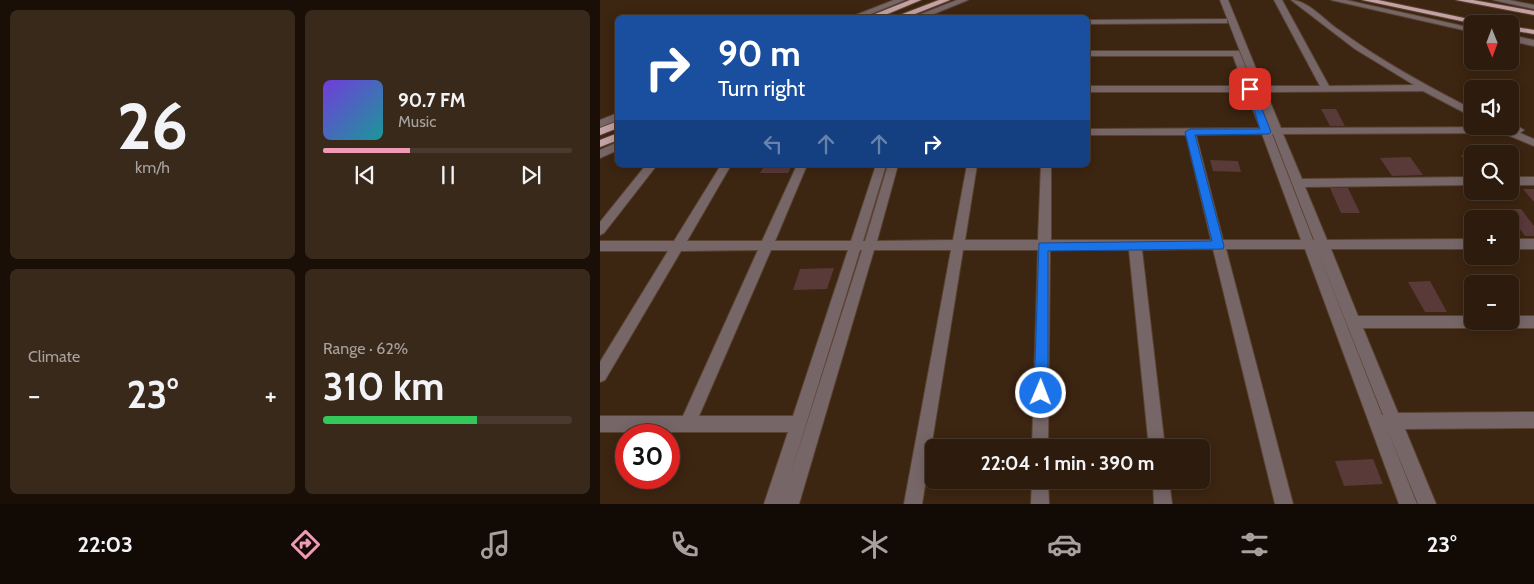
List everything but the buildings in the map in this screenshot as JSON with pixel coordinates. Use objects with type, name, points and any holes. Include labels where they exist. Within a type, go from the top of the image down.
[{"type":"main road","points":[[877,15],[917,0]]},
{"type":"main road","points":[[904,15],[946,0]]},
{"type":"main road","points":[[1366,0],[1464,19]]},
{"type":"main road","points":[[1460,0],[1534,14]]},
{"type":"main road","points":[[1519,30],[1534,32]]},
{"type":"main road","points":[[600,132],[615,125]]},
{"type":"main road","points":[[600,144],[615,137]]},
{"type":"street","points":[[860,15],[902,0]]},
{"type":"street","points":[[932,15],[964,0]]},
{"type":"street","points":[[1216,0],[1236,53],[1255,89]]},
{"type":"street","points":[[1224,0],[1272,132],[1308,245],[1408,504]]},
{"type":"street","points":[[1278,0],[1326,89]]},
{"type":"street","points":[[1295,0],[1353,44],[1424,88],[1464,109]]},
{"type":"street","points":[[1312,0],[1312,7],[1362,42],[1434,87],[1464,102]]},
{"type":"street","points":[[1335,0],[1464,28]]},
{"type":"street","points":[[1496,0],[1534,7]]},
{"type":"street","points":[[1090,22],[1224,21]]},
{"type":"street","points":[[1519,40],[1534,42]]},
{"type":"street","points":[[1090,53],[1236,53]]},
{"type":"street","points":[[1090,89],[1424,88]]},
{"type":"street","points":[[600,124],[615,117]]},
{"type":"street","points":[[1090,132],[1272,132],[1464,129]]},
{"type":"street","points":[[1190,132],[1284,504]]},
{"type":"street","points":[[1272,132],[1298,183],[1428,504]]},
{"type":"street","points":[[1519,132],[1534,136]]},
{"type":"street","points":[[1519,135],[1534,143]]},
{"type":"street","points":[[600,154],[615,147]]},
{"type":"street","points":[[600,230],[650,167]]},
{"type":"street","points":[[600,375],[725,167]]},
{"type":"street","points":[[688,424],[764,246],[801,167]]},
{"type":"street","points":[[773,504],[853,246],[880,167]]},
{"type":"street","points":[[790,504],[892,167]]},
{"type":"street","points":[[913,504],[972,167]]},
{"type":"street","points":[[1040,439],[1046,167]]},
{"type":"street","points":[[1298,183],[1464,181]]},
{"type":"street","points":[[1519,181],[1534,181]]},
{"type":"street","points":[[600,246],[1464,244]]},
{"type":"street","points":[[1519,244],[1534,244]]},
{"type":"street","points":[[1135,246],[1156,439]]},
{"type":"street","points":[[1354,322],[1534,322]]},
{"type":"street","points":[[1376,421],[1534,420]]},
{"type":"street","points":[[600,424],[797,424]]},
{"type":"street","points":[[1040,489],[1040,504]]},
{"type":"street","points":[[1162,489],[1164,504]]},
{"type":"route","points":[[1041,393],[1043,246],[1219,246],[1190,132],[1266,132],[1250,89]]}]
